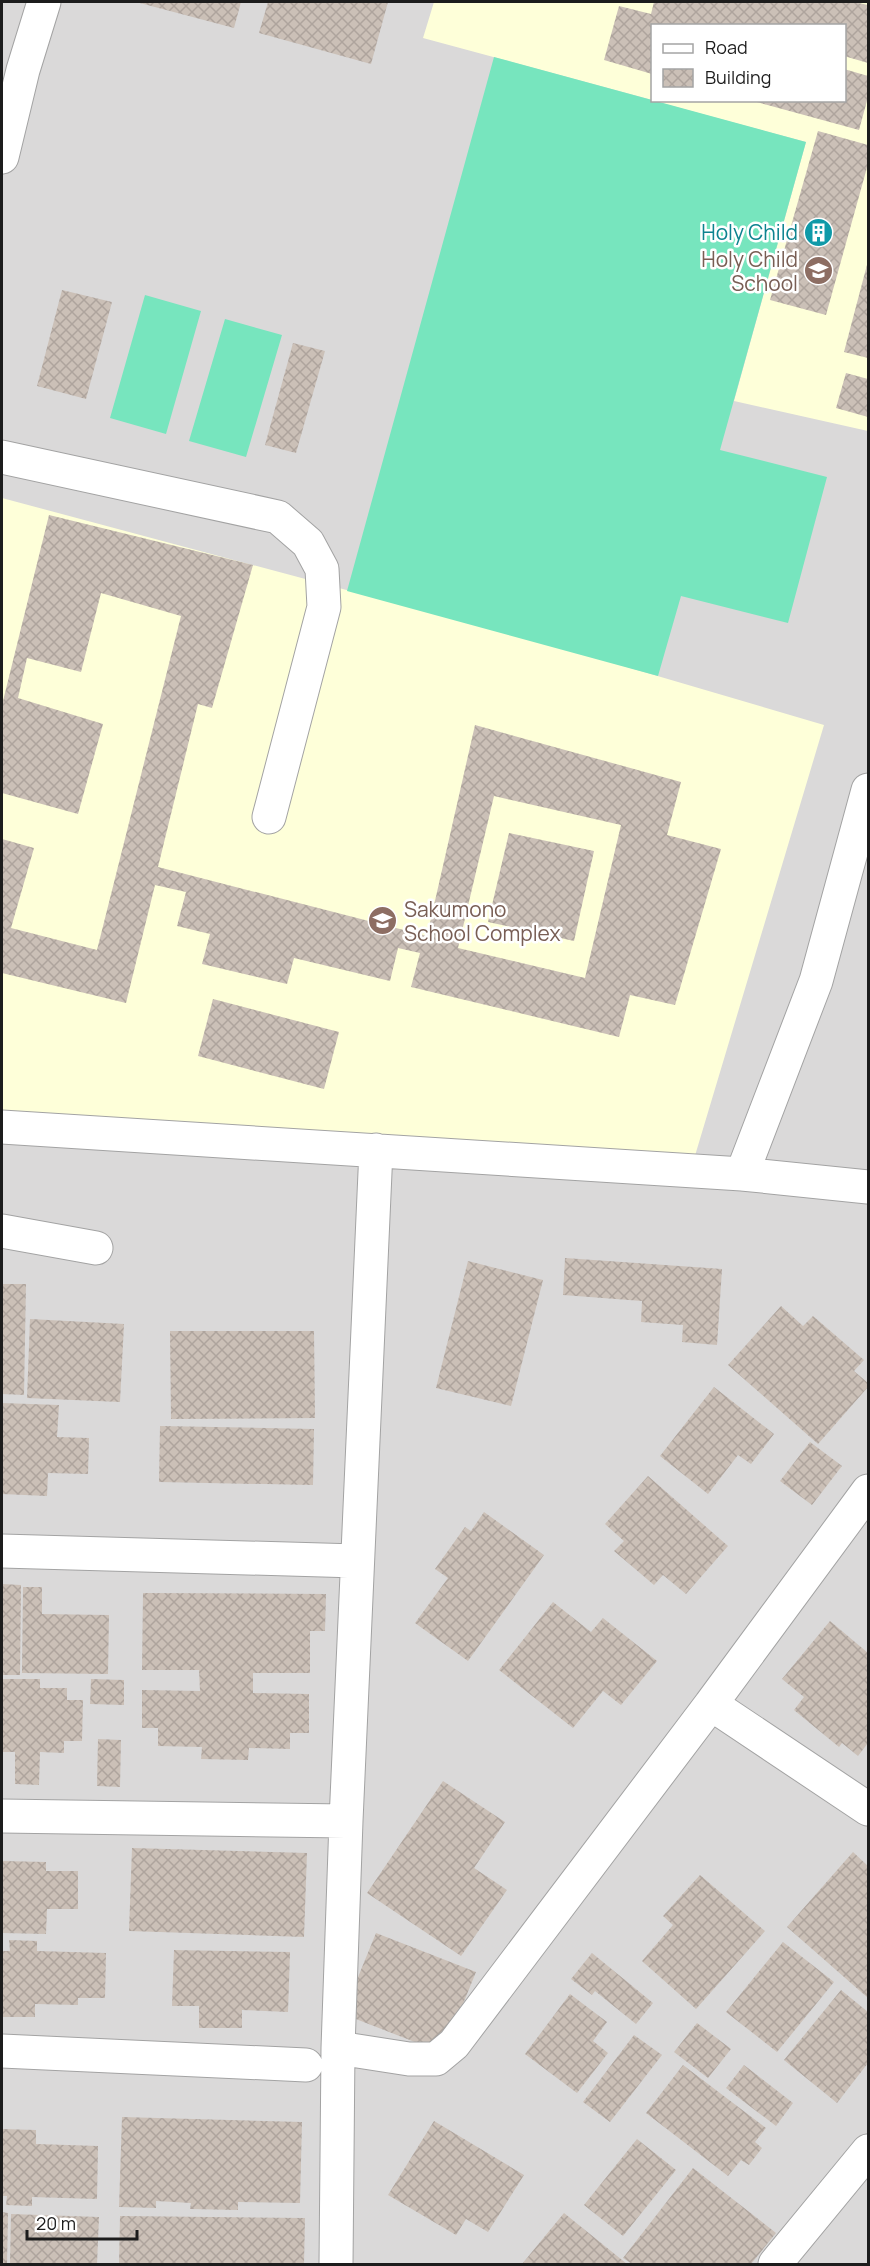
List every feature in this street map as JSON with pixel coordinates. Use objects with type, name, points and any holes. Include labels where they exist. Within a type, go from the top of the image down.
[{"type":"street","points":[[2,157],[12,66],[44,2]]},
{"type":"street","points":[[2,457],[279,517],[308,543],[322,569],[324,607],[269,817]]},
{"type":"street","points":[[742,1174],[816,981],[863,830],[868,790]]},
{"type":"street","points":[[2,1127],[742,1174],[868,1187]]},
{"type":"street","points":[[336,2265],[338,2048],[346,1821],[376,1150]]},
{"type":"street","points":[[2,1231],[96,1248]]},
{"type":"street","points":[[338,2048],[409,2059],[436,2060],[454,2044],[711,1704],[868,1491]]},
{"type":"street","points":[[2,1551],[357,1561]]},
{"type":"street","points":[[711,1704],[868,1809]]},
{"type":"street","points":[[2,1816],[346,1821]]},
{"type":"street","points":[[2,2051],[306,2065]]},
{"type":"street","points":[[775,2265],[868,2151]]},
{"type":"shaded area","points":[[2,2],[868,2],[868,2264],[2,2264]]},
{"type":"shaded area","name":"Holy Child School","points":[[434,2],[868,2],[868,431],[734,401],[806,142],[658,102],[846,102],[846,24],[651,24],[651,100],[423,38]]},
{"type":"shaded area","name":"Sakumono School Complex","points":[[2,498],[552,645],[824,725],[691,1169],[2,1117]]},
{"type":"green space","points":[[494,57],[651,100],[651,102],[659,102],[806,142],[720,450],[827,477],[788,623],[681,596],[658,676],[347,591]]},
{"type":"green space","points":[[145,295],[201,311],[166,434],[110,418]]},
{"type":"green space","points":[[225,319],[282,335],[246,457],[189,441]]},
{"type":"building","points":[[136,2],[241,2],[234,28]]},
{"type":"building","points":[[268,2],[388,2],[371,64],[259,33]]},
{"type":"building","points":[[654,2],[854,2],[868,5],[868,63],[846,57],[846,24],[651,24],[651,74],[604,60],[619,6],[651,14]]},
{"type":"building","points":[[846,70],[868,76],[868,97],[859,130],[757,102],[846,102]]},
{"type":"building","name":"Holy Child","points":[[818,131],[868,145],[868,164],[826,315],[770,300]]},
{"type":"building","points":[[868,261],[868,358],[844,352]]},
{"type":"building","points":[[62,290],[112,302],[86,399],[37,386]]},
{"type":"building","points":[[293,343],[325,351],[296,453],[265,445]]},
{"type":"building","points":[[846,373],[868,379],[868,417],[836,408]]},
{"type":"building","points":[[49,515],[253,565],[212,708],[198,704],[158,867],[427,936],[475,725],[681,782],[667,835],[721,849],[675,1005],[630,995],[619,1037],[411,987],[420,953],[398,948],[390,981],[294,958],[287,984],[202,964],[210,934],[177,926],[186,892],[155,885],[126,1003],[2,973],[2,839],[34,848],[11,928],[97,950],[181,616],[101,593],[81,672],[27,658],[18,698],[103,724],[78,814],[2,793],[3,701]],"holes":[[[494,796],[621,825],[585,978],[458,948]]]},
{"type":"building","points":[[509,833],[594,851],[574,941],[488,922]]},
{"type":"building","points":[[213,999],[339,1032],[324,1089],[198,1056]]},
{"type":"building","points":[[565,1258],[722,1269],[717,1345],[682,1342],[683,1325],[641,1322],[642,1301],[563,1295]]},
{"type":"building","points":[[468,1261],[543,1280],[511,1406],[436,1388]]},
{"type":"building","points":[[2,1284],[26,1284],[24,1395],[2,1394]]},
{"type":"building","points":[[781,1306],[803,1326],[813,1316],[864,1360],[854,1371],[868,1383],[868,1387],[818,1444],[728,1365]]},
{"type":"building","points":[[30,1319],[124,1324],[120,1402],[27,1398]]},
{"type":"building","points":[[170,1331],[314,1331],[315,1418],[171,1419]]},
{"type":"building","points":[[714,1387],[774,1434],[751,1464],[738,1455],[708,1494],[660,1456]]},
{"type":"building","points":[[2,1403],[59,1405],[57,1437],[89,1438],[88,1474],[48,1473],[47,1496],[2,1494]]},
{"type":"building","points":[[160,1426],[314,1429],[313,1485],[159,1482]]},
{"type":"building","points":[[810,1442],[842,1466],[812,1505],[780,1481]]},
{"type":"building","points":[[648,1476],[728,1546],[686,1594],[663,1575],[654,1585],[614,1551],[624,1541],[605,1524]]},
{"type":"building","points":[[484,1512],[544,1555],[468,1661],[415,1623],[448,1578],[435,1569],[465,1527],[471,1531]]},
{"type":"building","points":[[2,1584],[21,1585],[20,1675],[2,1675]]},
{"type":"building","points":[[23,1587],[42,1587],[42,1614],[109,1615],[108,1674],[22,1673]]},
{"type":"building","points":[[143,1593],[326,1594],[325,1631],[310,1631],[310,1673],[253,1673],[253,1693],[309,1694],[309,1733],[290,1733],[290,1749],[249,1748],[248,1760],[201,1759],[202,1747],[158,1746],[158,1728],[142,1728],[142,1690],[200,1691],[199,1670],[142,1670]]},
{"type":"building","points":[[553,1602],[591,1632],[603,1618],[657,1661],[621,1705],[603,1691],[573,1728],[499,1670]]},
{"type":"building","points":[[830,1621],[868,1653],[868,1743],[858,1756],[842,1743],[839,1747],[794,1710],[804,1697],[782,1679]]},
{"type":"building","points":[[2,1679],[40,1679],[40,1688],[67,1688],[67,1700],[83,1700],[82,1741],[64,1741],[64,1753],[40,1752],[39,1785],[15,1784],[15,1752],[2,1752]]},
{"type":"building","points":[[91,1679],[124,1680],[124,1705],[90,1704]]},
{"type":"building","points":[[98,1739],[121,1740],[120,1787],[97,1786]]},
{"type":"building","points":[[443,1781],[505,1822],[474,1868],[507,1890],[461,1956],[367,1893]]},
{"type":"building","points":[[132,1848],[307,1853],[304,1937],[129,1931]]},
{"type":"building","points":[[853,1852],[868,1866],[868,1998],[787,1927]]},
{"type":"building","points":[[2,1861],[46,1862],[46,1871],[78,1871],[78,1909],[47,1909],[46,1934],[2,1933]]},
{"type":"building","points":[[700,1875],[765,1931],[696,2009],[642,1961],[673,1925],[663,1916]]},
{"type":"building","points":[[376,1933],[476,1972],[443,2053],[343,2014]]},
{"type":"building","points":[[9,1940],[37,1941],[37,1951],[106,1953],[105,1998],[78,1998],[78,2005],[35,2004],[35,2017],[2,2017],[2,1951],[10,1951]]},
{"type":"building","points":[[783,1942],[834,1982],[777,2052],[726,2012]]},
{"type":"building","points":[[174,1950],[290,1952],[288,2012],[242,2010],[242,2028],[199,2028],[199,2006],[172,2006]]},
{"type":"building","points":[[592,1953],[653,2003],[636,2024],[595,1991],[592,1995],[571,1979]]},
{"type":"building","points":[[841,1990],[868,2012],[868,2063],[837,2103],[784,2060]]},
{"type":"building","points":[[570,1994],[607,2022],[593,2041],[608,2053],[577,2093],[525,2054]]},
{"type":"building","points":[[697,2023],[731,2049],[708,2078],[674,2052]]},
{"type":"building","points":[[634,2035],[662,2055],[610,2122],[583,2102]]},
{"type":"building","points":[[683,2065],[766,2128],[755,2142],[762,2148],[749,2165],[741,2160],[728,2176],[646,2113]]},
{"type":"building","points":[[744,2065],[793,2103],[776,2126],[726,2088]]},
{"type":"building","points":[[122,2117],[302,2122],[300,2203],[238,2202],[238,2210],[190,2209],[191,2203],[156,2201],[156,2208],[119,2207]]},
{"type":"building","points":[[434,2121],[524,2175],[488,2232],[466,2219],[456,2235],[388,2195]]},
{"type":"building","points":[[2,2129],[36,2130],[36,2144],[98,2146],[97,2199],[32,2197],[32,2206],[6,2205],[7,2196],[2,2196]]},
{"type":"building","points":[[637,2139],[676,2170],[623,2236],[584,2205]]},
{"type":"building","points":[[693,2168],[776,2233],[751,2264],[632,2264],[623,2258]]},
{"type":"building","points":[[2,2212],[8,2213],[7,2264],[2,2264]]},
{"type":"building","points":[[564,2213],[627,2264],[522,2264]]},
{"type":"building","points":[[11,2214],[99,2217],[97,2264],[10,2264]]},
{"type":"building","points":[[120,2216],[305,2218],[304,2264],[119,2264]]},
{"type":"place","name":"Holy Child","points":[[819,232]]},
{"type":"place","name":"Holy Child School","points":[[819,271]]},
{"type":"place","name":"Sakumono School Complex","points":[[383,921]]}]
